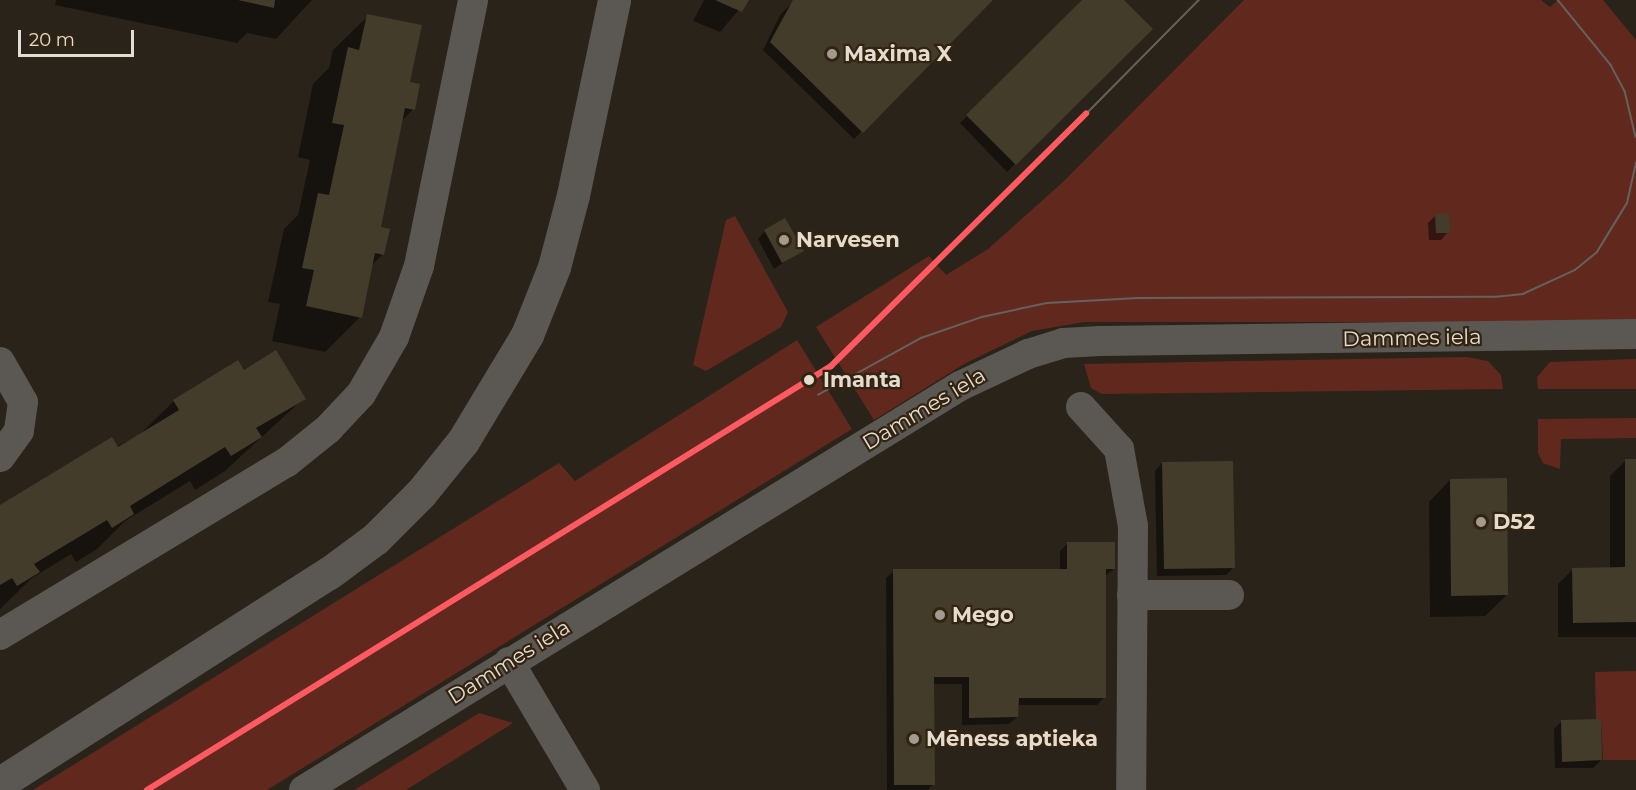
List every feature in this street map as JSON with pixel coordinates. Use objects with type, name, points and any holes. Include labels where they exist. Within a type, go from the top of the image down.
[{"type":"street","points":[[0,635],[287,462],[328,429],[361,394],[394,337],[419,266],[473,0]]},
{"type":"street","points":[[0,783],[357,552],[421,493],[463,441],[527,336],[554,267],[573,195],[614,0]]},
{"type":"street","name":"Dammes iela","points":[[304,790],[960,386],[1028,354],[1063,343],[1636,334]]},
{"type":"street","points":[[0,362],[23,402],[19,431],[0,457]]},
{"type":"street","points":[[1081,407],[1119,449],[1133,526],[1131,790]]},
{"type":"street","points":[[1132,595],[1229,596]]},
{"type":"street","points":[[509,662],[585,790]]},
{"type":"shaded area","points":[[1244,0],[1541,0],[1550,7],[1558,0],[1603,0],[1636,40],[1636,322],[1084,322],[1032,331],[964,364],[874,420],[816,327],[929,256],[946,275],[988,249],[1063,182]]},
{"type":"shaded area","points":[[735,216],[788,312],[781,327],[706,371],[693,365],[726,220]]},
{"type":"shaded area","points":[[797,340],[852,429],[267,790],[33,790],[559,463],[575,481]]},
{"type":"shaded area","points":[[1467,357],[1488,361],[1501,375],[1503,389],[1102,394],[1091,388],[1084,364]]},
{"type":"shaded area","points":[[1636,359],[1636,389],[1538,389],[1537,377],[1550,362]]},
{"type":"shaded area","points":[[1636,418],[1636,438],[1561,439],[1560,469],[1543,463],[1538,453],[1538,419]]},
{"type":"shaded area","points":[[1636,671],[1636,760],[1603,760],[1601,720],[1596,719],[1595,672]]},
{"type":"shaded area","points":[[479,713],[513,723],[406,790],[354,790]]},
{"type":"building","points":[[238,0],[275,0],[274,8]]},
{"type":"building","points":[[715,0],[749,0],[742,12]]},
{"type":"building","points":[[793,0],[993,0],[863,133],[770,42]]},
{"type":"building","points":[[1082,0],[1124,0],[1153,29],[1016,165],[966,115]]},
{"type":"building","points":[[367,14],[422,25],[410,82],[420,84],[415,110],[405,108],[381,227],[390,229],[384,255],[375,253],[362,318],[306,306],[314,270],[302,268],[318,193],[329,195],[344,125],[332,123],[348,47],[359,50]]},
{"type":"building","points":[[1449,213],[1450,233],[1436,233],[1435,214]]},
{"type":"building","name":"Narvesen","points":[[785,218],[804,251],[782,263],[764,230]]},
{"type":"building","points":[[276,350],[306,399],[256,428],[262,437],[231,456],[225,447],[130,506],[134,514],[112,528],[107,520],[34,564],[40,572],[17,586],[12,578],[0,585],[0,505],[112,437],[118,447],[179,410],[173,400],[238,360],[244,370]]},
{"type":"building","points":[[1625,459],[1636,459],[1636,622],[1573,623],[1572,568],[1625,567]]},
{"type":"building","points":[[1233,461],[1235,568],[1164,569],[1162,462]]},
{"type":"building","points":[[1507,478],[1508,595],[1451,596],[1450,479]]},
{"type":"building","points":[[1067,542],[1115,542],[1115,569],[1106,569],[1106,698],[1019,698],[1018,717],[969,718],[969,677],[934,677],[935,785],[894,785],[893,569],[1067,569]]},
{"type":"building","points":[[1601,719],[1602,760],[1562,762],[1561,720]]},
{"type":"tram line","points":[[1086,114],[1199,0]]},
{"type":"tram line","points":[[1558,0],[1611,65],[1625,91],[1636,137]]},
{"type":"tram line","points":[[818,395],[921,338],[982,317],[1047,303],[1138,298],[1494,297],[1523,294],[1575,270],[1597,252],[1627,203],[1636,163]]},
{"type":"transit line","points":[[147,790],[831,366],[1086,114]]},
{"type":"place","name":"Maxima X","points":[[832,54]]},
{"type":"place","name":"Narvesen","points":[[784,240]]},
{"type":"place","name":"Imanta","points":[[809,380]]},
{"type":"place","name":"D52","points":[[1481,522]]},
{"type":"place","name":"Mego","points":[[940,615]]},
{"type":"place","name":"Mēness aptieka","points":[[914,739]]}]
